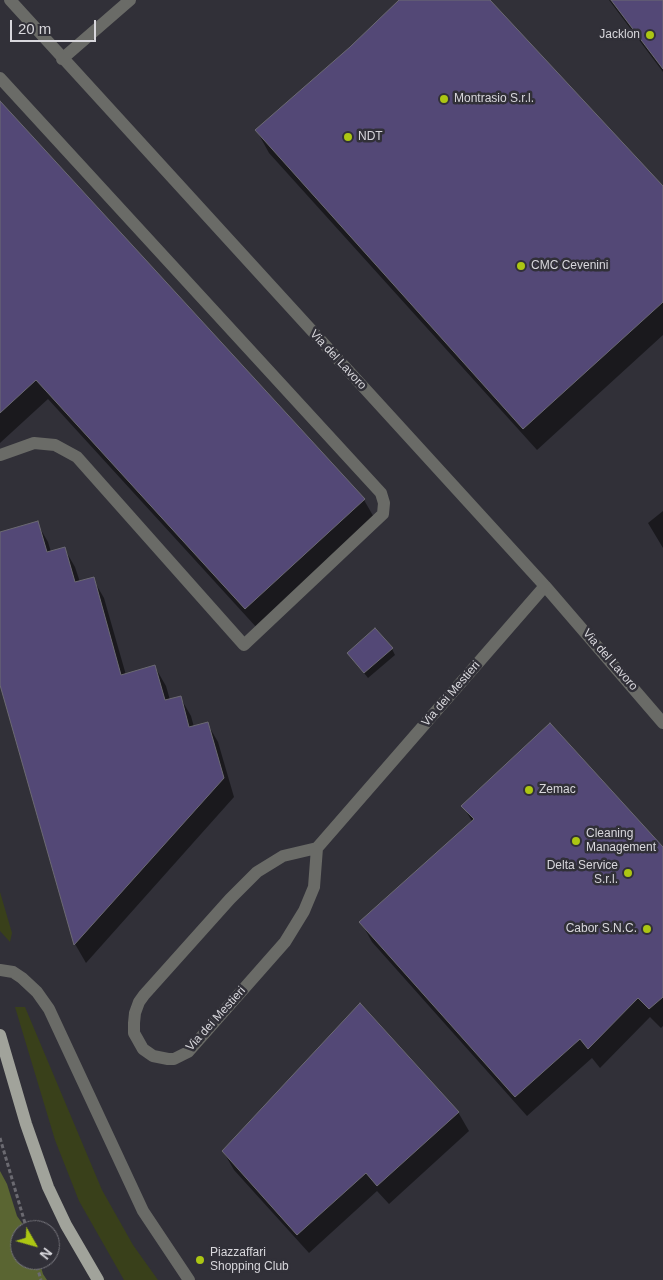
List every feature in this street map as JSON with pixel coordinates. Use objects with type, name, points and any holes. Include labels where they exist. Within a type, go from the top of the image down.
[{"type":"main road","points":[[0,1035],[26,1124],[48,1187],[66,1225],[98,1280]]},
{"type":"street","name":"Via del Lavoro","points":[[10,0],[545,586],[663,723]]},
{"type":"street","points":[[62,58],[130,0]]},
{"type":"street","points":[[0,78],[381,493],[384,503],[383,514],[244,644],[77,457],[54,445],[34,443],[0,455]]},
{"type":"street","name":"Via dei Mestieri","points":[[317,848],[314,887],[304,912],[285,942],[188,1052],[168,1059],[153,1056],[143,1050],[134,1033],[134,1023],[135,1013],[144,995],[236,892],[257,872],[282,856],[317,848],[545,586]]},
{"type":"street","points":[[0,970],[13,972],[22,978],[37,992],[49,1009],[143,1211],[189,1280]]},
{"type":"path","points":[[0,1138],[24,1220]]},
{"type":"green space","points":[[0,892],[12,933],[10,942],[0,931]]},
{"type":"green space","points":[[15,1007],[25,1007],[102,1190],[133,1245],[158,1280],[124,1280],[79,1201],[55,1140]]},
{"type":"green space","points":[[0,1171],[7,1184],[20,1220],[10,1220],[10,1270],[42,1270],[47,1280],[0,1280]]},
{"type":"building","name":"CMC Cevenini","points":[[399,0],[490,0],[663,186],[663,302],[523,429],[255,130],[350,47]]},
{"type":"building","name":"Jacklon","points":[[611,0],[663,0],[663,69]]},
{"type":"building","points":[[0,101],[365,499],[245,609],[36,380],[0,413]]},
{"type":"building","points":[[38,521],[47,552],[65,547],[75,582],[94,577],[121,675],[155,665],[165,700],[181,696],[189,727],[208,722],[224,778],[74,945],[0,685],[0,532]]},
{"type":"building","points":[[375,628],[393,648],[364,673],[347,653]]},
{"type":"building","points":[[550,723],[663,847],[663,997],[649,1009],[638,998],[588,1049],[580,1039],[515,1097],[359,922],[474,819],[461,806]]},
{"type":"building","points":[[360,1003],[459,1112],[377,1186],[366,1173],[297,1235],[222,1151]]},
{"type":"place","name":"Jacklon","points":[[650,35]]},
{"type":"place","name":"Montrasio S.r.l.","points":[[444,99]]},
{"type":"place","name":"NDT","points":[[348,137]]},
{"type":"place","name":"CMC Cevenini","points":[[521,266]]},
{"type":"place","name":"Zemac","points":[[529,790]]},
{"type":"place","name":"Cleaning Management","points":[[576,841]]},
{"type":"place","name":"Delta Service S.r.l.","points":[[628,873]]},
{"type":"place","name":"Cabor S.N.C.","points":[[647,929]]},
{"type":"place","name":"Piazzaffari Shopping Club","points":[[200,1260]]}]
